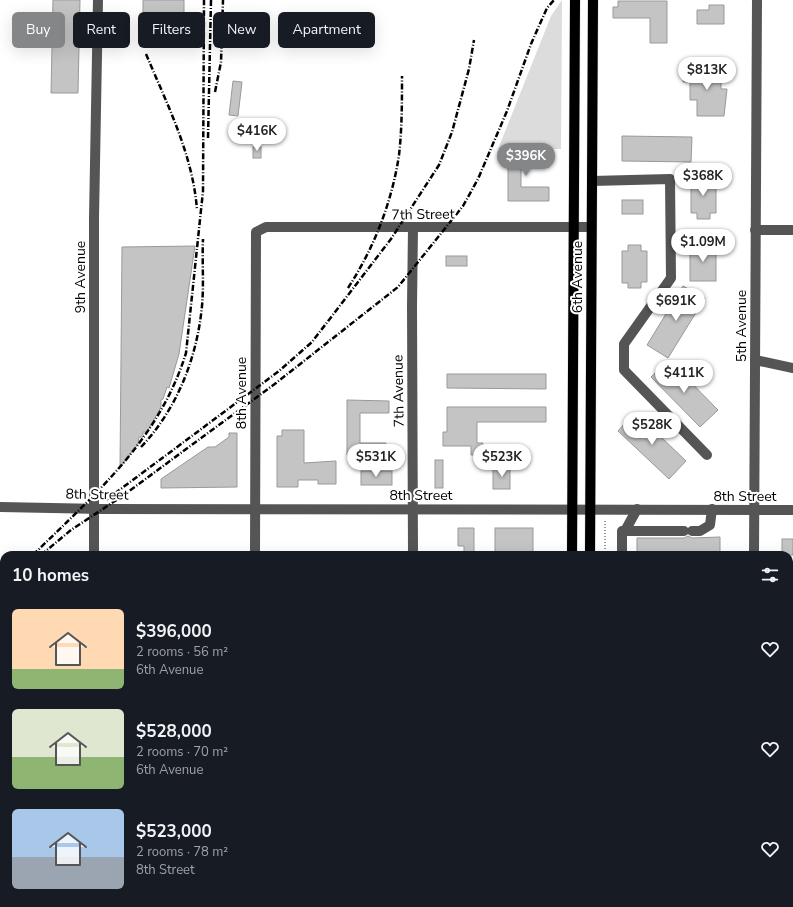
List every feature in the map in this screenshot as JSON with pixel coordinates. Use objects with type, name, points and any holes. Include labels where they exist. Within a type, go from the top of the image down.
[{"type":"main road","name":"6th Avenue","points":[[572,551],[575,0]]},
{"type":"main road","name":"6th Avenue","points":[[590,551],[593,0]]},
{"type":"street","name":"9th Avenue","points":[[94,551],[94,218],[98,0]]},
{"type":"street","name":"5th Avenue","points":[[754,551],[757,0]]},
{"type":"street","points":[[592,181],[670,179],[671,278],[624,344],[624,370],[707,455]]},
{"type":"street","name":"7th Street","points":[[256,232],[266,227],[591,227]]},
{"type":"street","name":"7th Avenue","points":[[413,228],[413,551]]},
{"type":"street","points":[[755,230],[793,230]]},
{"type":"street","name":"8th Avenue","points":[[255,551],[256,232]]},
{"type":"street","points":[[755,360],[793,368]]},
{"type":"street","name":"8th Street","points":[[0,507],[94,509],[590,508],[793,510]]},
{"type":"street","points":[[622,551],[622,531],[624,531],[637,509]]},
{"type":"street","points":[[624,531],[700,531],[710,525],[712,509]]},
{"type":"path","points":[[605,509],[605,551]]},
{"type":"shaded area","points":[[562,0],[561,149],[498,149],[551,16]]},
{"type":"building","points":[[53,0],[80,0],[80,12],[73,12],[73,48],[79,48],[78,93],[51,93],[52,48],[65,48],[65,12],[53,12]]},
{"type":"building","points":[[143,0],[184,0],[184,12],[143,12]]},
{"type":"building","points":[[618,1],[667,1],[667,43],[650,43],[650,18],[613,18],[613,7],[618,7]]},
{"type":"building","points":[[709,5],[724,5],[724,24],[697,24],[697,10],[709,10]]},
{"type":"building","points":[[683,68],[721,68],[721,89],[727,89],[724,116],[697,116],[697,100],[690,100],[690,82],[683,82]]},
{"type":"building","points":[[233,81],[242,82],[238,116],[229,115]]},
{"type":"building","points":[[622,136],[692,137],[691,162],[622,161]]},
{"type":"building","points":[[253,147],[261,147],[261,158],[253,158]]},
{"type":"building","points":[[508,153],[549,153],[549,167],[521,167],[521,187],[549,187],[549,201],[508,201]]},
{"type":"building","points":[[697,175],[710,176],[710,182],[716,182],[716,213],[710,213],[710,219],[697,219],[697,213],[691,213],[691,182],[697,182]]},
{"type":"building","points":[[622,200],[643,200],[643,214],[622,214]]},
{"type":"building","points":[[628,245],[641,245],[641,251],[647,251],[647,282],[641,282],[641,288],[628,288],[628,283],[622,283],[622,251],[628,251]]},
{"type":"building","points":[[690,245],[716,245],[716,281],[690,281]]},
{"type":"building","points":[[195,246],[179,354],[169,388],[167,387],[163,399],[161,400],[161,407],[147,432],[143,432],[143,437],[139,437],[138,444],[120,468],[122,247]]},
{"type":"building","points":[[446,256],[467,256],[467,266],[446,266]]},
{"type":"building","points":[[683,286],[705,298],[668,358],[647,345]]},
{"type":"building","points":[[669,360],[718,410],[700,427],[651,377]]},
{"type":"building","points":[[447,374],[546,374],[546,389],[447,388]]},
{"type":"building","points":[[347,400],[389,401],[389,413],[360,413],[360,443],[386,443],[386,456],[347,455]]},
{"type":"building","points":[[447,407],[546,407],[546,422],[477,422],[477,443],[483,443],[483,455],[471,455],[471,446],[443,446],[443,432],[447,432]]},
{"type":"building","points":[[635,412],[686,461],[669,479],[618,431]]},
{"type":"building","points":[[282,430],[304,430],[304,463],[336,461],[336,484],[318,484],[318,480],[298,480],[298,487],[277,487],[277,436],[282,436]]},
{"type":"building","points":[[229,433],[237,433],[237,487],[161,488],[161,479],[208,447],[215,447],[229,437]]},
{"type":"building","points":[[435,460],[443,460],[443,488],[435,488]]},
{"type":"building","points":[[493,466],[510,466],[510,489],[493,489]]},
{"type":"building","points":[[361,471],[392,471],[392,485],[361,485]]},
{"type":"building","points":[[458,528],[474,528],[474,551],[464,551],[464,546],[458,546]]},
{"type":"building","points":[[495,528],[533,528],[533,551],[495,551]]},
{"type":"building","points":[[688,536],[692,538],[720,537],[720,551],[637,551],[637,538],[684,538]]},
{"type":"building","points":[[782,539],[793,539],[793,551],[782,551]]},
{"type":"railway","points":[[37,551],[102,487],[142,439],[160,413],[174,384],[186,353],[203,191],[204,0]]},
{"type":"railway","points":[[208,138],[211,0]]},
{"type":"railway","points":[[215,92],[221,62],[223,0]]},
{"type":"railway","points":[[46,551],[71,530],[121,497],[276,383],[398,287],[463,206],[478,179],[507,111],[531,44],[547,8],[554,0]]},
{"type":"railway","points":[[106,500],[279,371],[312,342],[391,239],[439,165],[452,132],[469,69],[474,40]]},
{"type":"railway","points":[[146,54],[185,150],[195,190],[197,210]]},
{"type":"railway","points":[[348,288],[374,241],[392,190],[400,145],[402,76]]},
{"type":"railway","points":[[141,447],[154,432],[175,399],[190,363],[202,306],[203,239]]}]
